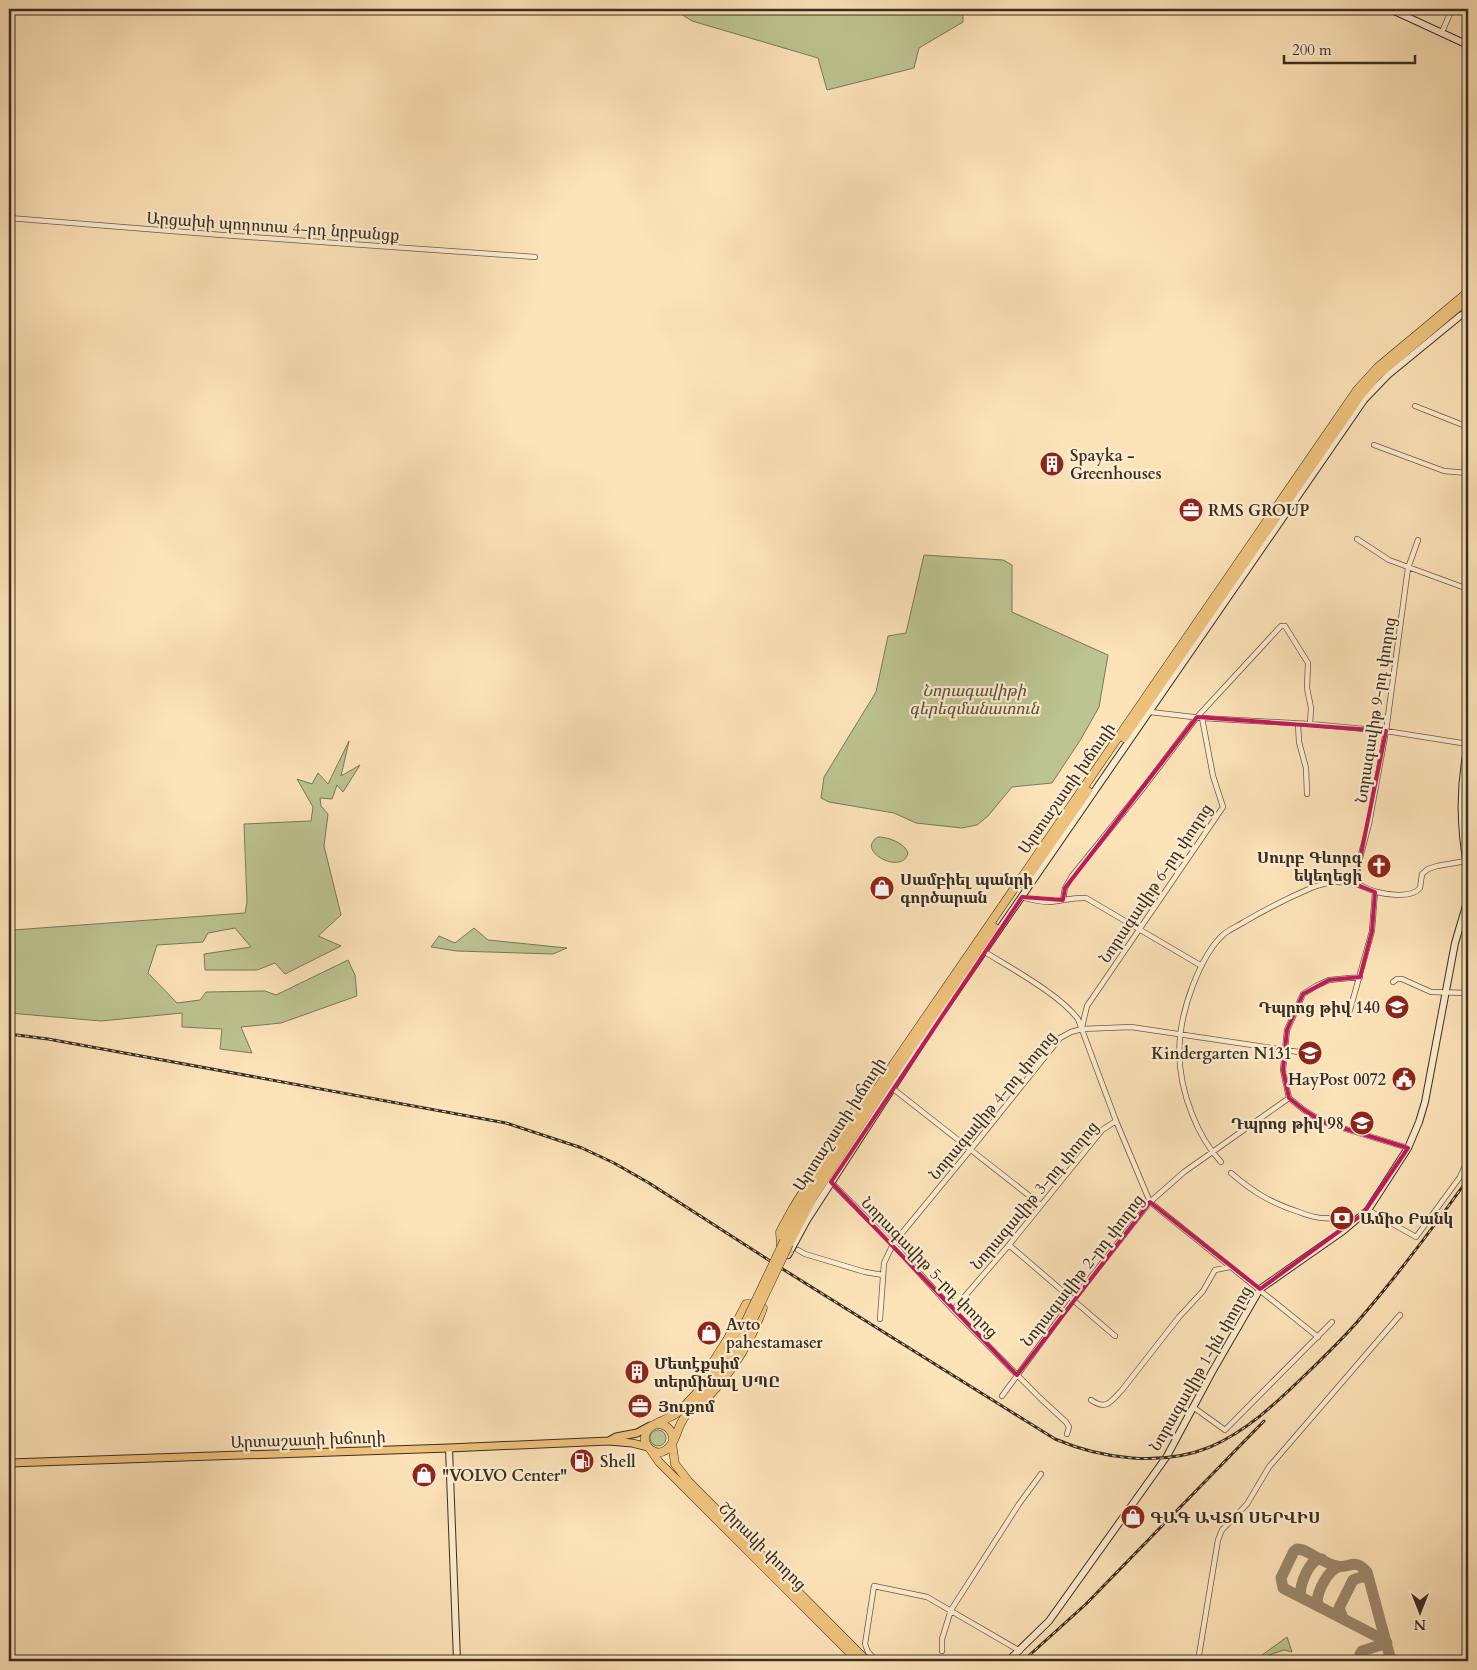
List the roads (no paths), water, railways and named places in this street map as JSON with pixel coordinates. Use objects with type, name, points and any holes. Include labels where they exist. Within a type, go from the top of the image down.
[{"type":"highway","name":"Արտաշատի խճուղի","points":[[649,1448],[655,1452],[662,1452],[668,1449],[690,1409],[723,1368],[748,1324],[796,1217],[888,1072],[1358,390],[1378,368],[1468,292]]},
{"type":"highway","name":"Արտաշատի խճուղի","points":[[786,1242],[897,1068],[1361,396],[1378,375],[1468,299]]},
{"type":"highway","points":[[790,1252],[783,1248],[780,1243],[780,1232],[793,1208],[849,1118],[888,1072]]},
{"type":"highway","points":[[681,1424],[716,1389],[734,1367],[750,1340],[763,1308],[746,1304],[716,1359],[682,1408]]},
{"type":"highway","name":"Արտաշատի խճուղի","points":[[653,1425],[668,1419],[682,1408],[717,1368],[748,1324]]},
{"type":"highway","points":[[649,1448],[645,1443],[644,1436],[653,1425],[667,1427],[672,1432],[672,1441]]},
{"type":"highway","name":"Շիրակի փողոց","points":[[672,1441],[676,1464],[689,1482],[867,1661]]},
{"type":"highway","name":"Շիրակի փողոց","points":[[649,1448],[662,1465],[858,1661]]},
{"type":"main road","name":"Արտաշատի խճուղի","points":[[609,1441],[637,1433],[653,1425]]},
{"type":"main road","name":"Արտաշատի խճուղի","points":[[9,1463],[609,1441],[632,1443],[649,1448]]},
{"type":"street","points":[[1390,9],[1468,45]]},
{"type":"street","points":[[1442,32],[1452,9]]},
{"type":"street","name":"Արցախի պողոտա 4-րդ նրբանցք","points":[[9,218],[535,257]]},
{"type":"street","name":"Արտաշատի խճուղի","points":[[763,1308],[806,1220],[892,1088],[1364,400],[1388,376],[1462,314],[1468,312]]},
{"type":"street","points":[[1416,406],[1468,427]]},
{"type":"street","points":[[1374,445],[1444,471],[1468,473]]},
{"type":"street","points":[[1357,539],[1389,560],[1468,589]]},
{"type":"street","name":"Նորագավիթ 9-րդ փողոց","points":[[1355,884],[1369,824],[1386,731],[1408,568],[1418,540]]},
{"type":"street","points":[[1063,900],[1065,888],[1072,876],[1200,717],[1282,626],[1284,626],[1308,663],[1307,688],[1311,708],[1310,724]]},
{"type":"street","points":[[1150,712],[1386,731],[1468,744],[1460,806],[1462,835],[1468,872]]},
{"type":"street","name":"Նորագավիթ 6-րդ փողոց","points":[[1082,1028],[1087,1006],[1223,807],[1213,776],[1200,717]]},
{"type":"street","points":[[1298,724],[1299,742],[1306,768],[1307,794]]},
{"type":"street","points":[[1221,1162],[1200,1134],[1180,1078],[1178,1058],[1184,1006],[1200,965],[1210,950],[1224,934],[1284,900],[1320,884],[1335,882],[1355,884],[1386,894],[1413,894],[1420,888],[1422,874],[1428,870],[1466,861]]},
{"type":"street","points":[[1350,1010],[1372,931],[1375,892]]},
{"type":"street","points":[[1022,897],[1037,901],[1063,900],[1076,897],[1086,898],[1200,965]]},
{"type":"street","name":"Նորագավիթ 1-ին փողոց","points":[[1008,1661],[1049,1621],[1167,1456],[1260,1289],[1343,1231],[1368,1210],[1408,1148],[1425,1102],[1455,943],[1468,899]]},
{"type":"street","points":[[985,952],[1044,989],[1075,1014],[1082,1028],[1116,1121],[1150,1202],[1318,1337]]},
{"type":"street","points":[[1360,977],[1329,980],[1303,994],[1287,1030],[1284,1048],[1283,1070],[1289,1098],[1323,1122],[1408,1148]]},
{"type":"street","points":[[1393,982],[1397,979],[1402,979],[1431,992],[1468,993]]},
{"type":"street","name":"Նորագավիթ 4-րդ փողոց","points":[[880,1319],[883,1274],[887,1254],[892,1244],[1060,1038],[1082,1028],[1131,1027],[1284,1048],[1299,1052]]},
{"type":"street","points":[[892,1088],[1041,1204]]},
{"type":"street","name":"Նորագավիթ 2-րդ փողոց","points":[[1002,1396],[1072,1301],[1150,1202],[1184,1172],[1289,1098]]},
{"type":"street","name":"Նորագավիթ 3-րդ փողոց","points":[[953,1310],[1009,1245],[1102,1130],[1116,1121]]},
{"type":"street","points":[[1368,1210],[1416,1237],[1460,1177],[1468,1160]]},
{"type":"street","points":[[1231,1173],[1262,1197],[1280,1206],[1320,1219],[1330,1218],[1343,1231]]},
{"type":"street","name":"Նորագավիթ 5-րդ փողոց","points":[[831,1182],[953,1310],[1066,1422],[1069,1427],[1066,1434]]},
{"type":"street","points":[[1009,1245],[1115,1336]]},
{"type":"street","points":[[798,1250],[805,1254],[865,1272],[883,1274]]},
{"type":"street","points":[[1091,1400],[1103,1406],[1117,1395],[1203,1291],[1215,1270],[1230,1267]]},
{"type":"street","points":[[1198,1661],[1218,1540],[1222,1530],[1247,1504],[1269,1467],[1400,1315]]},
{"type":"street","points":[[1193,1407],[1225,1430],[1332,1322]]},
{"type":"street","points":[[449,1448],[457,1661]]},
{"type":"street","points":[[942,1651],[942,1639],[951,1610],[1019,1504],[1041,1474]]},
{"type":"street","points":[[877,1661],[868,1652],[865,1644],[874,1586],[927,1597],[1020,1651]]},
{"type":"railway","points":[[9,1034],[48,1039],[506,1123],[582,1148],[614,1163],[649,1183],[1055,1439],[1092,1452],[1132,1458],[1172,1457],[1210,1447],[1236,1433],[1260,1416],[1319,1362],[1357,1322],[1404,1265],[1468,1179]]},
{"type":"railway","points":[[1023,1661],[1086,1604],[1264,1421]]},
{"type":"place","name":"Spayka - Greenhouses","points":[[1052,464]]},
{"type":"place","name":"RMS GROUP","points":[[1191,510]]},
{"type":"place","name":"Սուրբ Գևորգ եկեղեցի","points":[[1379,866]]},
{"type":"place","name":"Սամբիել պանրի գործարան","points":[[882,888]]},
{"type":"place","name":"Դպրոց թիվ 140","points":[[1397,1007]]},
{"type":"place","name":"Kindergarten N131","points":[[1310,1053]]},
{"type":"place","name":"HayPost 0072","points":[[1404,1079]]},
{"type":"place","name":"Դպրոց թիվ 98","points":[[1362,1123]]},
{"type":"place","name":"Ամիօ Բանկ","points":[[1342,1218]]},
{"type":"place","name":"Avto pahestamaser","points":[[709,1333]]},
{"type":"place","name":"Մետէքսիմ տերմինալ ՍՊԸ","points":[[637,1372]]},
{"type":"place","name":"Յուքոմ","points":[[640,1406]]},
{"type":"place","name":"Shell","points":[[582,1461]]},
{"type":"place","name":"\"VOLVO Center\"","points":[[424,1475]]},
{"type":"place","name":"ԳԱԳ ԱՎՏՈ ՍԵՐՎԻՍ","points":[[1133,1517]]},
{"type":"park label","name":"Նորագավիթի գերեզմանատուն","points":[[974,699]]}]
